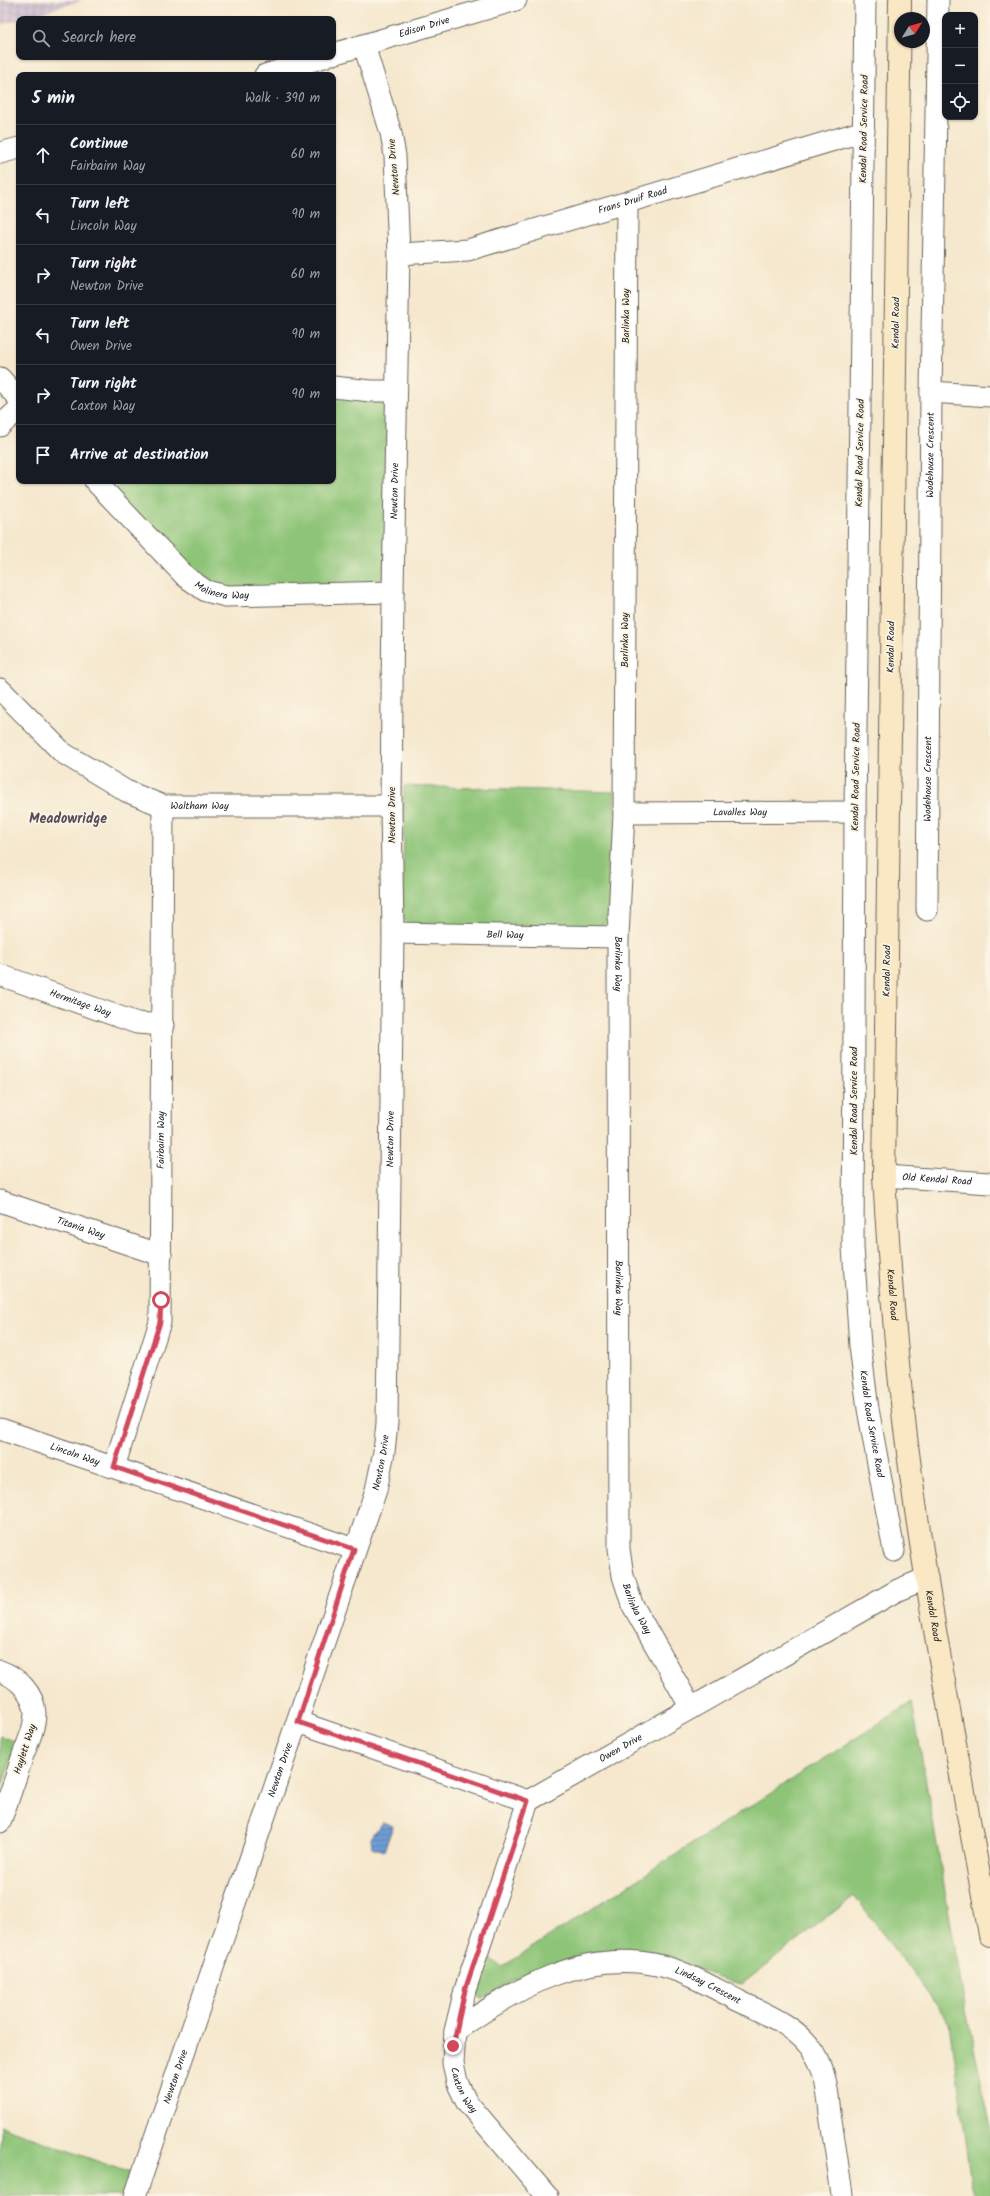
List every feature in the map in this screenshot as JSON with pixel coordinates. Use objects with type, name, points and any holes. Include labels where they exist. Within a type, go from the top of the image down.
[{"type":"main road","name":"Kendal Road","points":[[900,0],[884,1176],[895,1332],[906,1431],[926,1578],[990,1934]]},
{"type":"street","name":"Edison Drive","points":[[336,53],[516,0]]},
{"type":"street","name":"Kendal Road Service Road","points":[[865,0],[853,1247],[860,1346],[868,1409],[894,1551]]},
{"type":"street","name":"Wodehouse Crescent","points":[[927,910],[931,392],[938,0]]},
{"type":"street","name":"Newton Drive","points":[[135,2196],[272,1792],[298,1722],[354,1549],[376,1490],[384,1452],[387,1423],[393,933],[391,806],[393,592],[399,254],[395,156],[391,133],[364,45]]},
{"type":"street","points":[[275,72],[314,60]]},
{"type":"street","name":"Frans Druif Road","points":[[399,254],[468,250],[864,131]]},
{"type":"street","points":[[0,153],[16,149]]},
{"type":"street","name":"Barlinka Way","points":[[626,203],[624,813],[618,937],[619,1549],[623,1576],[632,1604],[691,1708]]},
{"type":"street","points":[[0,378],[16,396]]},
{"type":"street","points":[[336,387],[371,391],[396,391]]},
{"type":"street","points":[[931,392],[990,396]]},
{"type":"street","points":[[0,426],[16,412]]},
{"type":"street","name":"Molinera Way","points":[[98,484],[186,577],[206,591],[226,596],[393,592]]},
{"type":"street","name":"Waltham Way","points":[[0,689],[63,753],[126,791],[163,806],[391,806]]},
{"type":"street","name":"Fairbairn Way","points":[[114,1467],[160,1322],[162,1255],[163,806]]},
{"type":"street","name":"Lavalles Way","points":[[624,813],[856,812]]},
{"type":"street","name":"Bell Way","points":[[393,933],[618,937]]},
{"type":"street","name":"Hermitage Way","points":[[0,975],[137,1023],[162,1024]]},
{"type":"street","name":"Old Kendal Road","points":[[884,1176],[908,1176],[990,1183]]},
{"type":"street","name":"Titania Way","points":[[0,1201],[162,1255]]},
{"type":"street","name":"Lincoln Way","points":[[0,1429],[354,1549]]},
{"type":"street","name":"Owen Drive","points":[[528,1801],[898,1590],[926,1578]]},
{"type":"street","name":"Haylett Way","points":[[0,1670],[17,1679],[30,1698],[35,1713],[32,1731],[0,1822]]},
{"type":"street","points":[[298,1722],[528,1801]]},
{"type":"street","name":"Caxton Way","points":[[528,1801],[465,1990],[455,2031],[453,2063],[457,2082],[466,2101],[547,2196]]},
{"type":"street","name":"Lindsay Crescent","points":[[455,2031],[520,1990],[547,1976],[575,1967],[606,1962],[634,1962],[662,1966],[690,1976],[787,2025],[802,2037],[815,2054],[825,2075],[842,2196]]},
{"type":"shaded area","points":[[0,0],[84,0],[30,16],[16,16],[16,20],[0,25]]},
{"type":"green space","points":[[336,390],[395,392],[393,591],[218,592],[110,495],[122,484],[336,484]]},
{"type":"green space","points":[[404,786],[615,792],[612,917],[604,925],[592,928],[407,925],[403,918]]},
{"type":"green space","points":[[912,1702],[966,2011],[990,2123],[990,2196],[976,2196],[972,2184],[950,2023],[854,1896],[742,1984],[718,1978],[667,1956],[635,1951],[595,1952],[528,1972],[482,1999],[477,1995],[476,1986],[486,1955],[502,1967]]},
{"type":"green space","points":[[0,1736],[17,1742],[0,1792]]},
{"type":"green space","points":[[0,2126],[141,2177],[135,2196],[0,2196]]},
{"type":"water","points":[[382,1822],[393,1826],[384,1851],[372,1847],[371,1838]]},
{"type":"district","name":"Meadowridge","points":[[68,819]]},
{"type":"route","points":[[161,1300],[160,1322],[114,1467],[354,1549],[298,1722],[528,1801],[465,1990],[453,2046]]}]
